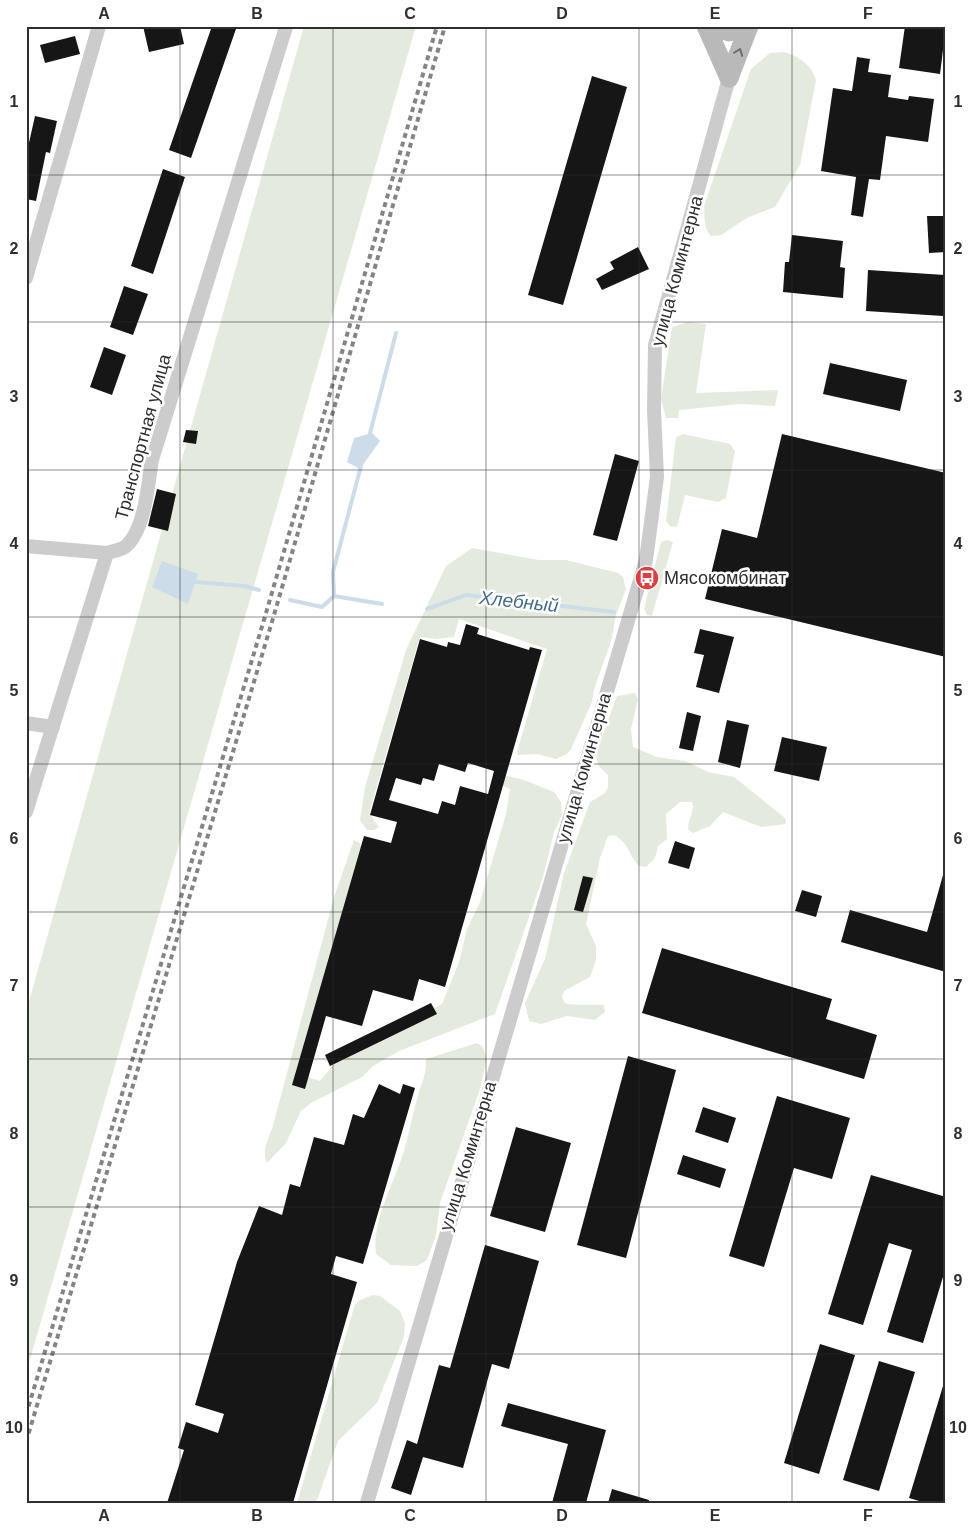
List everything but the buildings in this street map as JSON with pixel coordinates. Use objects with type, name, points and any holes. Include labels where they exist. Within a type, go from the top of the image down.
[{"type":"street","points":[[26,278],[99,26]]},
{"type":"street","points":[[706,26],[729,78]]},
{"type":"street","points":[[711,26],[729,32],[749,26]]},
{"type":"street","points":[[729,78],[749,26]]},
{"type":"street","name":"Транспортная улица","points":[[107,553],[125,547],[135,533],[141,518],[152,460],[286,27]]},
{"type":"street","name":"улица Коминтерна","points":[[367,1503],[646,560],[657,478],[654,410],[656,345],[729,78]]},
{"type":"street","points":[[26,546],[107,553],[26,812]]},
{"type":"street","points":[[26,723],[53,727]]},
{"type":"shaded area","points":[[304,26],[416,26],[26,1373],[26,1012]]},
{"type":"shaded area","points":[[784,52],[795,56],[808,65],[816,80],[800,165],[775,207],[747,218],[721,235],[711,236],[706,226],[704,206],[751,69],[770,53]]},
{"type":"shaded area","points":[[688,322],[706,324],[696,393],[778,390],[775,406],[740,404],[679,410],[678,418],[666,418],[661,399],[672,327]]},
{"type":"shaded area","points":[[683,434],[730,444],[735,451],[726,498],[718,502],[685,495],[677,527],[670,526],[666,521],[676,437]]},
{"type":"shaded area","points":[[667,540],[673,542],[652,616],[647,615],[644,609],[661,542]]},
{"type":"shaded area","points":[[472,548],[539,560],[566,560],[618,573],[623,577],[626,589],[616,615],[611,642],[594,689],[592,702],[567,754],[556,759],[537,754],[518,755],[517,752],[547,649],[459,619],[454,637],[437,639],[420,637],[369,813],[379,827],[374,830],[367,830],[360,820],[365,787],[406,650],[446,566]]},
{"type":"shaded area","points":[[635,693],[638,699],[631,729],[633,747],[657,757],[685,761],[708,772],[734,777],[785,818],[786,824],[761,827],[723,812],[710,826],[693,833],[688,829],[693,809],[692,802],[680,802],[666,814],[667,839],[658,846],[655,858],[646,867],[639,866],[626,845],[619,838],[614,835],[608,836],[600,858],[586,924],[596,946],[596,960],[590,977],[564,991],[562,997],[565,1003],[568,1004],[604,1005],[605,1012],[595,1020],[567,1016],[541,1024],[529,1021],[525,1003],[545,959],[564,873],[590,802],[605,793],[608,787],[608,775],[598,765],[596,753],[617,696]]},
{"type":"shaded area","points":[[502,775],[524,780],[554,792],[561,802],[562,815],[554,832],[543,877],[495,1014],[399,1051],[373,1066],[362,1077],[311,1103],[301,1111],[286,1143],[267,1163],[265,1150],[267,1142],[334,897],[354,840],[360,843],[363,852],[301,1075],[320,1081],[340,1057],[442,1004],[459,962],[467,929],[480,902],[506,814],[510,789],[499,784]]},
{"type":"shaded area","points":[[477,1043],[482,1046],[487,1058],[480,1089],[440,1203],[436,1235],[427,1260],[417,1266],[391,1265],[376,1254],[377,1228],[404,1151],[425,1074],[426,1059]]},
{"type":"shaded area","points":[[373,1295],[380,1296],[400,1311],[405,1323],[404,1337],[377,1403],[338,1441],[316,1503],[297,1503],[355,1304]]},
{"type":"water","points":[[372,433],[380,441],[360,469],[347,462],[354,438]]},
{"type":"water","points":[[162,561],[198,574],[188,604],[152,587]]},
{"type":"waterway","points":[[369,437],[396,333]]},
{"type":"waterway","points":[[334,596],[333,572],[361,466]]},
{"type":"waterway","name":"Хлебный","points":[[196,582],[245,586],[259,590]]},
{"type":"waterway","name":"Хлебный","points":[[427,609],[466,595],[614,612]]},
{"type":"waterway","name":"Хлебный","points":[[290,600],[322,607],[334,596],[382,604]]},
{"type":"railway","points":[[26,1415],[266,613],[437,26]]},
{"type":"railway","points":[[26,1442],[274,615],[445,26]]},
{"type":"place","name":"Мясокомбинат","points":[[647,578]]}]
